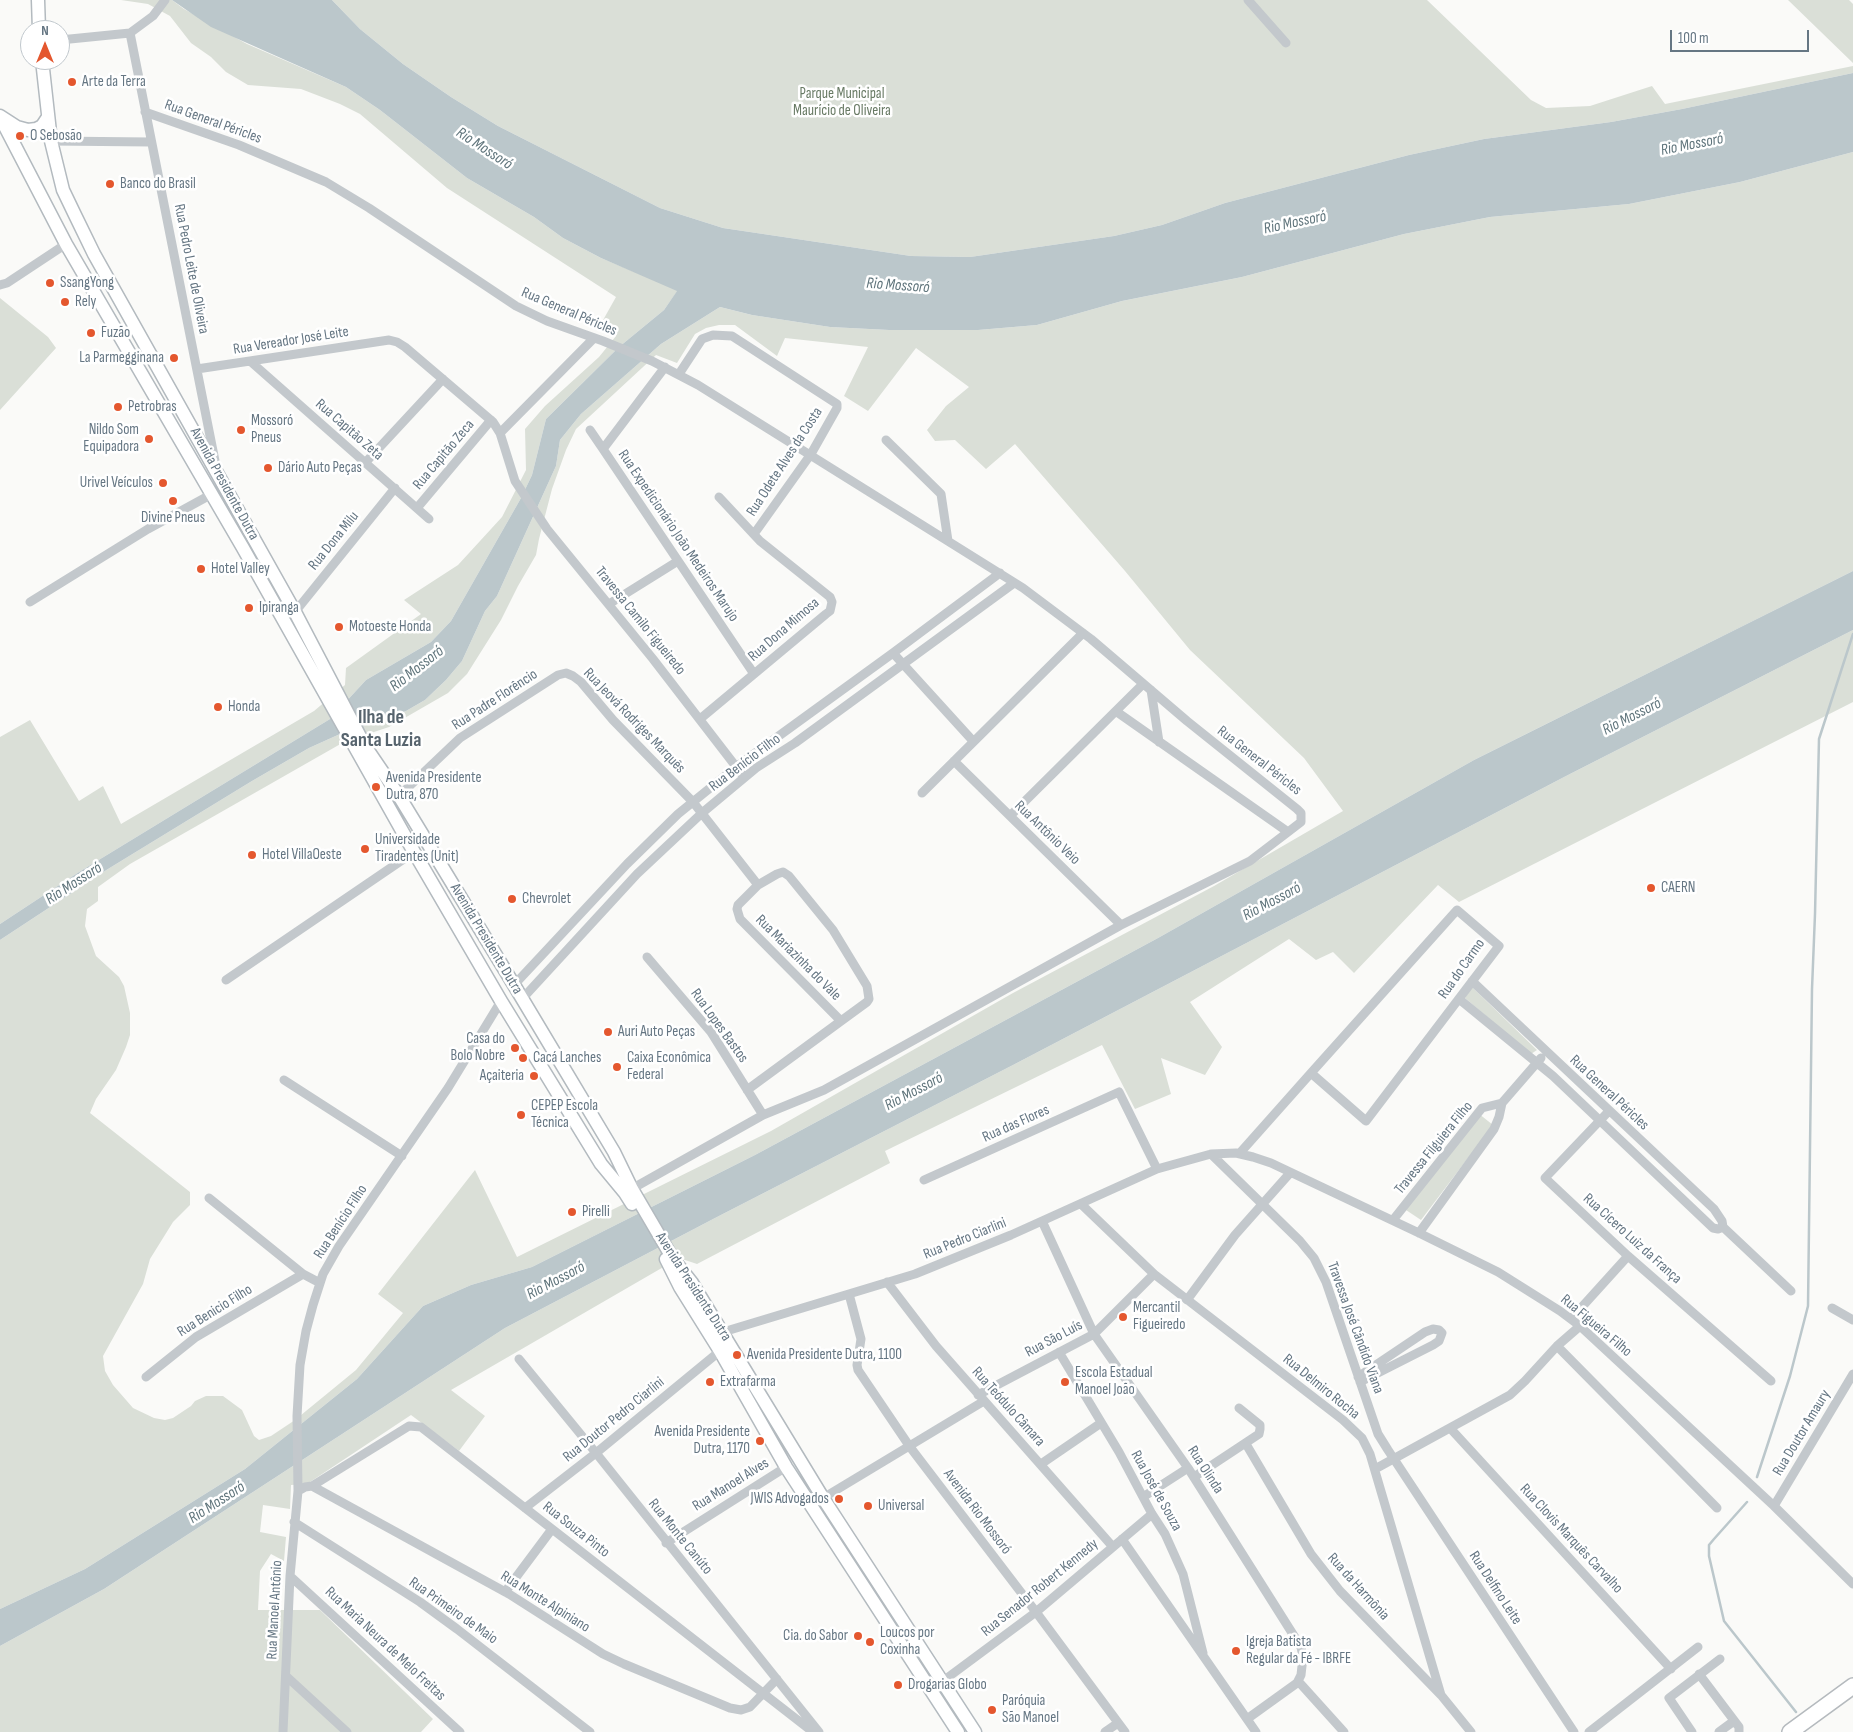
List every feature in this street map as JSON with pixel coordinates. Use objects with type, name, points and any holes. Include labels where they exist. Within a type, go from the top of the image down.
[{"type":"main road","points":[[38,0],[39,20]]},
{"type":"main road","name":"Avenida Presidente Dutra","points":[[43,70],[50,141],[63,190],[94,254],[295,612],[331,694]]},
{"type":"main road","points":[[0,117],[17,127],[28,130],[42,126],[48,117]]},
{"type":"main road","name":"Avenida Presidente Dutra","points":[[0,117],[66,244],[243,548],[331,694],[414,852],[500,1001],[601,1164],[630,1194]]},
{"type":"main road","points":[[78,264],[94,254]]},
{"type":"main road","points":[[243,548],[256,541]]},
{"type":"main road","name":"Avenida Presidente Dutra","points":[[361,748],[399,796],[470,912],[614,1152],[630,1194],[671,1261],[692,1283],[823,1498],[975,1732]]},
{"type":"main road","points":[[454,920],[470,912]]},
{"type":"main road","name":"Avenida Presidente Dutra","points":[[671,1261],[680,1287],[786,1467],[958,1732]]},
{"type":"main road","points":[[868,1596],[881,1587]]},
{"type":"main road","points":[[1790,1732],[1853,1686]]},
{"type":"street","points":[[1248,0],[1286,43]]},
{"type":"street","points":[[70,39],[130,33],[153,16],[164,3]]},
{"type":"street","name":"Rua Pedro Leite de Oliveira","points":[[130,33],[217,471]]},
{"type":"street","name":"Rua General Péricles","points":[[146,112],[239,145],[326,182],[394,224],[516,306],[547,321],[603,341],[679,374],[1000,573],[1083,632],[1187,721],[1297,808],[1301,813],[1302,819],[1288,832]]},
{"type":"street","points":[[50,141],[151,142]]},
{"type":"street","points":[[0,285],[7,283],[66,244]]},
{"type":"street","name":"Rua Odete Alves da Costa","points":[[679,374],[702,339],[712,336],[732,336],[837,404],[837,408],[810,454],[754,534]]},
{"type":"street","points":[[500,433],[594,338]]},
{"type":"street","name":"Rua Vereador José Leite","points":[[197,369],[389,340]]},
{"type":"street","name":"Travessa Camilo Figueiredo","points":[[389,340],[405,347],[491,420],[500,433],[515,480],[547,529],[609,604],[744,777]]},
{"type":"street","name":"Rua Capitão Zeta","points":[[250,361],[429,519]]},
{"type":"street","name":"Rua Expedicionário João Medeiros Marujo","points":[[665,368],[603,449],[754,674]]},
{"type":"street","points":[[366,462],[443,379]]},
{"type":"street","name":"Rua Capitão Zeca","points":[[417,508],[491,420]]},
{"type":"street","points":[[590,430],[603,449]]},
{"type":"street","points":[[886,440],[940,494],[948,541]]},
{"type":"street","name":"Rua Dona Milu","points":[[295,612],[395,488]]},
{"type":"street","points":[[30,602],[148,529],[212,494]]},
{"type":"street","name":"Rua Dona Mimosa","points":[[700,719],[830,611],[832,602],[830,597],[754,534],[718,496]]},
{"type":"street","points":[[609,604],[678,561]]},
{"type":"street","name":"Rua Benício Filho","points":[[514,985],[640,851],[693,802],[736,767],[893,654],[1000,573]]},
{"type":"street","name":"Rua Benício Filho","points":[[522,999],[650,861],[702,812],[744,777],[1014,583]]},
{"type":"street","points":[[922,792],[1083,632]]},
{"type":"street","points":[[893,654],[973,741]]},
{"type":"street","name":"Rua Padre Florêncio","points":[[399,796],[460,738],[558,675],[566,674]]},
{"type":"street","name":"Rua Jeová Rodriges Marquês","points":[[566,674],[573,676],[580,682],[613,720],[693,802],[758,885]]},
{"type":"street","points":[[1010,816],[1117,712],[1143,684]]},
{"type":"street","points":[[1151,690],[1159,742]]},
{"type":"street","points":[[630,1194],[762,1115],[824,1090],[1121,925],[1250,861],[1288,832],[1117,712]]},
{"type":"street","name":"Rua Antônio Veio","points":[[954,761],[1121,925]]},
{"type":"street","points":[[640,851],[650,861]]},
{"type":"street","points":[[226,980],[414,852]]},
{"type":"street","points":[[747,1090],[869,999],[867,986],[833,930],[789,876],[783,872],[758,885]]},
{"type":"street","name":"Rua Mariazinha do Vale","points":[[758,885],[738,905],[740,919],[841,1021]]},
{"type":"street","name":"Rua do Carmo","points":[[1239,1154],[1311,1073],[1457,910],[1499,946],[1366,1121],[1311,1073]]},
{"type":"street","points":[[568,928],[578,937]]},
{"type":"street","name":"Rua Lopes Bastos","points":[[647,957],[710,1032],[762,1115]]},
{"type":"street","name":"Rua General Péricles","points":[[1472,981],[1714,1209],[1722,1221],[1723,1227],[1791,1291]]},
{"type":"street","name":"Rua General Péricles","points":[[1459,999],[1537,1063],[1601,1120],[1713,1228],[1723,1227]]},
{"type":"street","name":"Rua Benício Filho","points":[[298,1491],[297,1416],[300,1365],[306,1331],[320,1282],[339,1246],[448,1088],[500,1001]]},
{"type":"street","name":"Travessa Filguiera Filho","points":[[1419,1233],[1494,1129],[1502,1103],[1546,1052]]},
{"type":"street","points":[[284,1080],[402,1156]]},
{"type":"street","name":"Rua das Flores","points":[[924,1180],[1119,1092],[1157,1169]]},
{"type":"street","name":"Travessa Filguiera Filho","points":[[1393,1220],[1482,1108],[1502,1103]]},
{"type":"street","name":"Rua Cícero Luiz da França","points":[[1609,1111],[1545,1178],[1628,1256],[1771,1381]]},
{"type":"street","name":"Rua Figueira Filho","points":[[1210,1154],[1239,1154],[1253,1157],[1290,1173],[1393,1220],[1498,1272],[1560,1310],[1580,1326],[1851,1579]]},
{"type":"street","name":"Rua Pedro Ciarlini","points":[[722,1332],[915,1274],[1042,1221],[1157,1169],[1210,1154]]},
{"type":"street","name":"Travessa José Cândido Viana","points":[[1210,1154],[1300,1241],[1321,1270],[1378,1434],[1393,1459]]},
{"type":"street","points":[[1187,1300],[1235,1235],[1290,1173]]},
{"type":"street","points":[[209,1198],[303,1274],[320,1282]]},
{"type":"street","name":"Rua Delmiro Rocha","points":[[1081,1204],[1154,1274],[1343,1420],[1362,1438],[1375,1469],[1441,1695]]},
{"type":"street","name":"Rua Olinda","points":[[1042,1221],[1094,1334],[1194,1477],[1302,1648],[1302,1674],[1298,1681]]},
{"type":"street","points":[[1571,1320],[1628,1256]]},
{"type":"street","name":"Rua Benicio Filho","points":[[146,1377],[196,1337],[303,1274]]},
{"type":"street","name":"Rua São Luís","points":[[823,1498],[910,1447],[981,1398],[1059,1352],[1094,1334],[1154,1274]]},
{"type":"street","name":"Rua Teódulo Câmara","points":[[887,1282],[936,1346],[1113,1547]]},
{"type":"street","name":"Avenida Rio Mossoró","points":[[849,1294],[861,1338],[858,1370],[910,1447],[1125,1732]]},
{"type":"street","points":[[1832,1308],[1853,1320]]},
{"type":"street","points":[[1375,1469],[1510,1395],[1526,1381],[1557,1346],[1580,1326]]},
{"type":"street","points":[[1439,1330],[1442,1333],[1439,1340],[1433,1345],[1359,1380],[1425,1332],[1439,1330]]},
{"type":"street","points":[[1557,1346],[1717,1508]]},
{"type":"street","name":"Rua Doutor Pedro Ciarlini","points":[[525,1508],[720,1352]]},
{"type":"street","name":"Rua José de Souza","points":[[1059,1352],[1165,1534],[1183,1574],[1202,1653]]},
{"type":"street","name":"Rua Monte Canúto","points":[[519,1359],[819,1732]]},
{"type":"street","name":"Rua Doutor Amaury","points":[[1774,1506],[1853,1374]]},
{"type":"street","points":[[1194,1477],[1246,1444],[1258,1434],[1260,1425],[1239,1408]]},
{"type":"street","points":[[1041,1464],[1101,1423]]},
{"type":"street","name":"Rua Souza Pinto","points":[[312,1486],[409,1426],[421,1427],[429,1431],[813,1732]]},
{"type":"street","name":"Rua Clovis Marquês Carvalho","points":[[1450,1428],[1671,1668]]},
{"type":"street","name":"Rua da Harmônia","points":[[1246,1444],[1311,1554],[1340,1591],[1441,1695],[1471,1732]]},
{"type":"street","name":"Rua Delfino Leite","points":[[1393,1459],[1574,1732]]},
{"type":"street","name":"Rua Manoel Alves","points":[[666,1543],[786,1467]]},
{"type":"street","points":[[1143,1497],[1188,1468]]},
{"type":"street","points":[[298,1491],[312,1486]]},
{"type":"street","name":"Rua Monte Alpiniano","points":[[312,1486],[505,1592],[603,1654],[730,1708],[741,1710],[750,1707],[777,1679]]},
{"type":"street","name":"Rua Manoel Antônio","points":[[283,1732],[290,1576],[298,1491]]},
{"type":"street","name":"Rua Senador Robert Kennedy","points":[[943,1681],[1036,1612],[1152,1514]]},
{"type":"street","name":"Rua Primeiro de Maio","points":[[294,1522],[450,1623],[590,1732]]},
{"type":"street","points":[[505,1592],[552,1529]]},
{"type":"street","name":"Rua José de Souza","points":[[1122,1539],[1256,1732]]},
{"type":"street","name":"Rua Maria Neura de Melo Freitas","points":[[290,1576],[460,1732]]},
{"type":"street","points":[[1588,1732],[1698,1648]]},
{"type":"street","points":[[1692,1732],[1669,1698],[1720,1659]]},
{"type":"street","points":[[1699,1674],[1734,1721],[1739,1732]]},
{"type":"street","points":[[286,1676],[347,1732]]},
{"type":"street","points":[[1247,1719],[1298,1681],[1344,1732]]},
{"type":"street","points":[[1724,1731],[1734,1721]]},
{"type":"street","points":[[1105,1732],[1118,1723]]},
{"type":"green space","points":[[121,0],[172,0],[184,9],[247,44],[346,87],[380,110],[467,178],[534,217],[563,238],[601,258],[678,290],[664,310],[619,347],[546,419],[532,475],[521,498],[451,621],[431,642],[366,680],[330,719],[79,872],[0,924],[0,737],[30,720],[79,801],[103,786],[121,824],[314,711],[345,685],[346,668],[421,614],[404,600],[458,565],[502,517],[526,470],[525,429],[545,406],[599,357],[616,336],[598,329],[616,297],[447,188],[360,114],[301,89],[248,85],[226,72],[211,57],[191,43],[170,16],[148,4]]},
{"type":"green space","name":"Parque Municipal Maurício de Oliveira","points":[[332,0],[1427,0],[1531,100],[1546,108],[1590,106],[1652,86],[1665,104],[1853,66],[1853,73],[1682,109],[1611,122],[1484,139],[1409,155],[1225,203],[1162,225],[1114,236],[970,257],[911,256],[723,228],[660,208],[498,126],[451,97],[403,64],[360,29]]},
{"type":"green space","points":[[1788,0],[1849,0],[1853,4],[1853,63]]},
{"type":"green space","points":[[1853,152],[1853,571],[1474,760],[1158,938],[755,1155],[532,1267],[471,1285],[423,1306],[357,1379],[245,1469],[85,1569],[0,1609],[0,940],[108,869],[309,748],[340,734],[406,711],[425,700],[462,661],[485,611],[497,596],[556,466],[560,440],[581,414],[661,344],[720,307],[752,315],[830,327],[889,330],[978,330],[1037,325],[1122,301],[1242,277],[1404,234],[1490,217],[1629,204],[1740,182]],"holes":[[[719,325],[735,325],[777,356],[785,338],[868,347],[844,396],[868,411],[916,348],[969,387],[946,406],[927,430],[935,441],[955,440],[986,469],[1015,444],[1125,571],[1190,650],[1304,758],[1343,811],[1214,886],[1013,993],[771,1131],[517,1257],[475,1170],[378,1294],[403,1313],[356,1370],[295,1420],[271,1436],[259,1440],[254,1436],[242,1410],[223,1396],[206,1396],[195,1401],[191,1406],[173,1418],[165,1420],[154,1418],[133,1408],[113,1385],[105,1371],[103,1356],[143,1284],[150,1259],[173,1222],[190,1205],[190,1192],[90,1113],[96,1099],[116,1070],[130,1035],[130,1013],[124,986],[119,977],[96,956],[85,926],[87,909],[98,901],[98,887],[130,864],[344,742],[389,727],[448,693],[467,674],[501,620],[536,555],[552,489],[576,429],[656,355],[677,363],[695,334],[706,328]]]},
{"type":"green space","points":[[0,298],[48,337],[56,348],[0,410]]},
{"type":"green space","points":[[1853,630],[1853,702],[1459,902],[1438,885],[1354,973],[1333,952],[1316,960],[1289,939],[1190,1002],[1222,1047],[1205,1075],[1161,1058],[1171,1094],[1135,1109],[1102,1045],[885,1151],[890,1163],[697,1264],[679,1258],[451,1390],[485,1416],[459,1451],[411,1415],[307,1484],[291,1485],[290,1509],[263,1505],[260,1532],[286,1537],[284,1561],[271,1554],[260,1571],[258,1610],[320,1610],[433,1719],[421,1732],[0,1732],[0,1646],[104,1589],[505,1328],[1568,775]]},
{"type":"green space","points":[[1472,987],[1537,1050],[1531,1054],[1465,998]]},
{"type":"green space","points":[[1478,1113],[1493,1125],[1421,1220],[1406,1210]]},
{"type":"water","name":"Rio Mossoró","points":[[172,0],[332,0],[360,29],[403,64],[451,97],[498,126],[660,208],[723,228],[911,256],[970,257],[1114,236],[1162,225],[1225,203],[1409,155],[1484,139],[1611,122],[1682,109],[1853,73],[1853,152],[1740,182],[1629,204],[1490,217],[1404,234],[1242,277],[1122,301],[1037,325],[978,330],[889,330],[830,327],[752,315],[720,307],[661,344],[581,414],[560,440],[556,466],[497,596],[485,611],[462,661],[425,700],[406,711],[340,734],[309,748],[108,869],[0,940],[0,924],[79,872],[330,719],[366,680],[431,642],[451,621],[521,498],[532,475],[546,419],[619,347],[664,310],[677,291],[601,258],[563,238],[534,217],[467,178],[380,110],[346,87],[211,27]]},
{"type":"water","name":"Rio Mossoró","points":[[1853,571],[1853,630],[1568,775],[505,1328],[104,1589],[0,1646],[0,1609],[85,1569],[245,1469],[357,1379],[423,1306],[471,1285],[532,1267],[755,1155],[1158,938],[1474,760]]},
{"type":"waterway","points":[[1757,1477],[1790,1376],[1808,1306],[1812,989],[1819,739],[1853,634]]},
{"type":"waterway","points":[[1747,1502],[1709,1545],[1709,1556],[1724,1621],[1796,1712]]},
{"type":"place","name":"Arte da Terra","points":[[72,82]]},
{"type":"place","name":"O Sebosão","points":[[20,136]]},
{"type":"place","name":"Banco do Brasil","points":[[110,184]]},
{"type":"place","name":"SsangYong","points":[[50,283]]},
{"type":"place","name":"Rely","points":[[65,302]]},
{"type":"place","name":"Fuzão","points":[[91,333]]},
{"type":"place","name":"La Parmegginana","points":[[174,358]]},
{"type":"place","name":"Petrobras","points":[[118,407]]},
{"type":"place","name":"Mossoró Pneus","points":[[241,430]]},
{"type":"place","name":"Nildo Som Equipadora","points":[[149,439]]},
{"type":"place","name":"Dário Auto Peças","points":[[268,468]]},
{"type":"place","name":"Urivel Veículos","points":[[163,483]]},
{"type":"place","name":"Divine Pneus","points":[[173,501]]},
{"type":"place","name":"Hotel Valley","points":[[201,569]]},
{"type":"place","name":"Ipiranga","points":[[249,608]]},
{"type":"place","name":"Motoeste Honda","points":[[339,627]]},
{"type":"place","name":"Honda","points":[[218,707]]},
{"type":"place","name":"Avenida Presidente Dutra, 870","points":[[376,787]]},
{"type":"place","name":"Universidade Tiradentes (Unit)","points":[[365,849]]},
{"type":"place","name":"Hotel VillaOeste","points":[[252,855]]},
{"type":"place","name":"CAERN","points":[[1651,888]]},
{"type":"place","name":"Chevrolet","points":[[512,899]]},
{"type":"place","name":"Auri Auto Peças","points":[[608,1032]]},
{"type":"place","name":"Casa do Bolo Nobre","points":[[515,1048]]},
{"type":"place","name":"Cacá Lanches","points":[[523,1058]]},
{"type":"place","name":"Caixa Econômica Federal","points":[[617,1067]]},
{"type":"place","name":"Açaiteria","points":[[534,1076]]},
{"type":"place","name":"CEPEP Escola Técnica","points":[[521,1115]]},
{"type":"place","name":"Pirelli","points":[[572,1212]]},
{"type":"place","name":"Mercantil Figueiredo","points":[[1123,1317]]},
{"type":"place","name":"Avenida Presidente Dutra, 1100","points":[[737,1355]]},
{"type":"place","name":"Extrafarma","points":[[710,1382]]},
{"type":"place","name":"Escola Estadual Manoel João","points":[[1065,1382]]},
{"type":"place","name":"Avenida Presidente Dutra, 1170","points":[[760,1441]]},
{"type":"place","name":"JWIS Advogados","points":[[839,1499]]},
{"type":"place","name":"Universal","points":[[868,1506]]},
{"type":"place","name":"Cia. do Sabor","points":[[858,1636]]},
{"type":"place","name":"Loucos por Coxinha","points":[[870,1642]]},
{"type":"place","name":"Igreja Batista Regular da Fé - IBRFE","points":[[1236,1651]]},
{"type":"place","name":"Drogarias Globo","points":[[898,1685]]},
{"type":"place","name":"Paróquia São Manoel","points":[[992,1710]]},
{"type":"district","name":"Ilha de Santa Luzia","points":[[381,730]]}]
